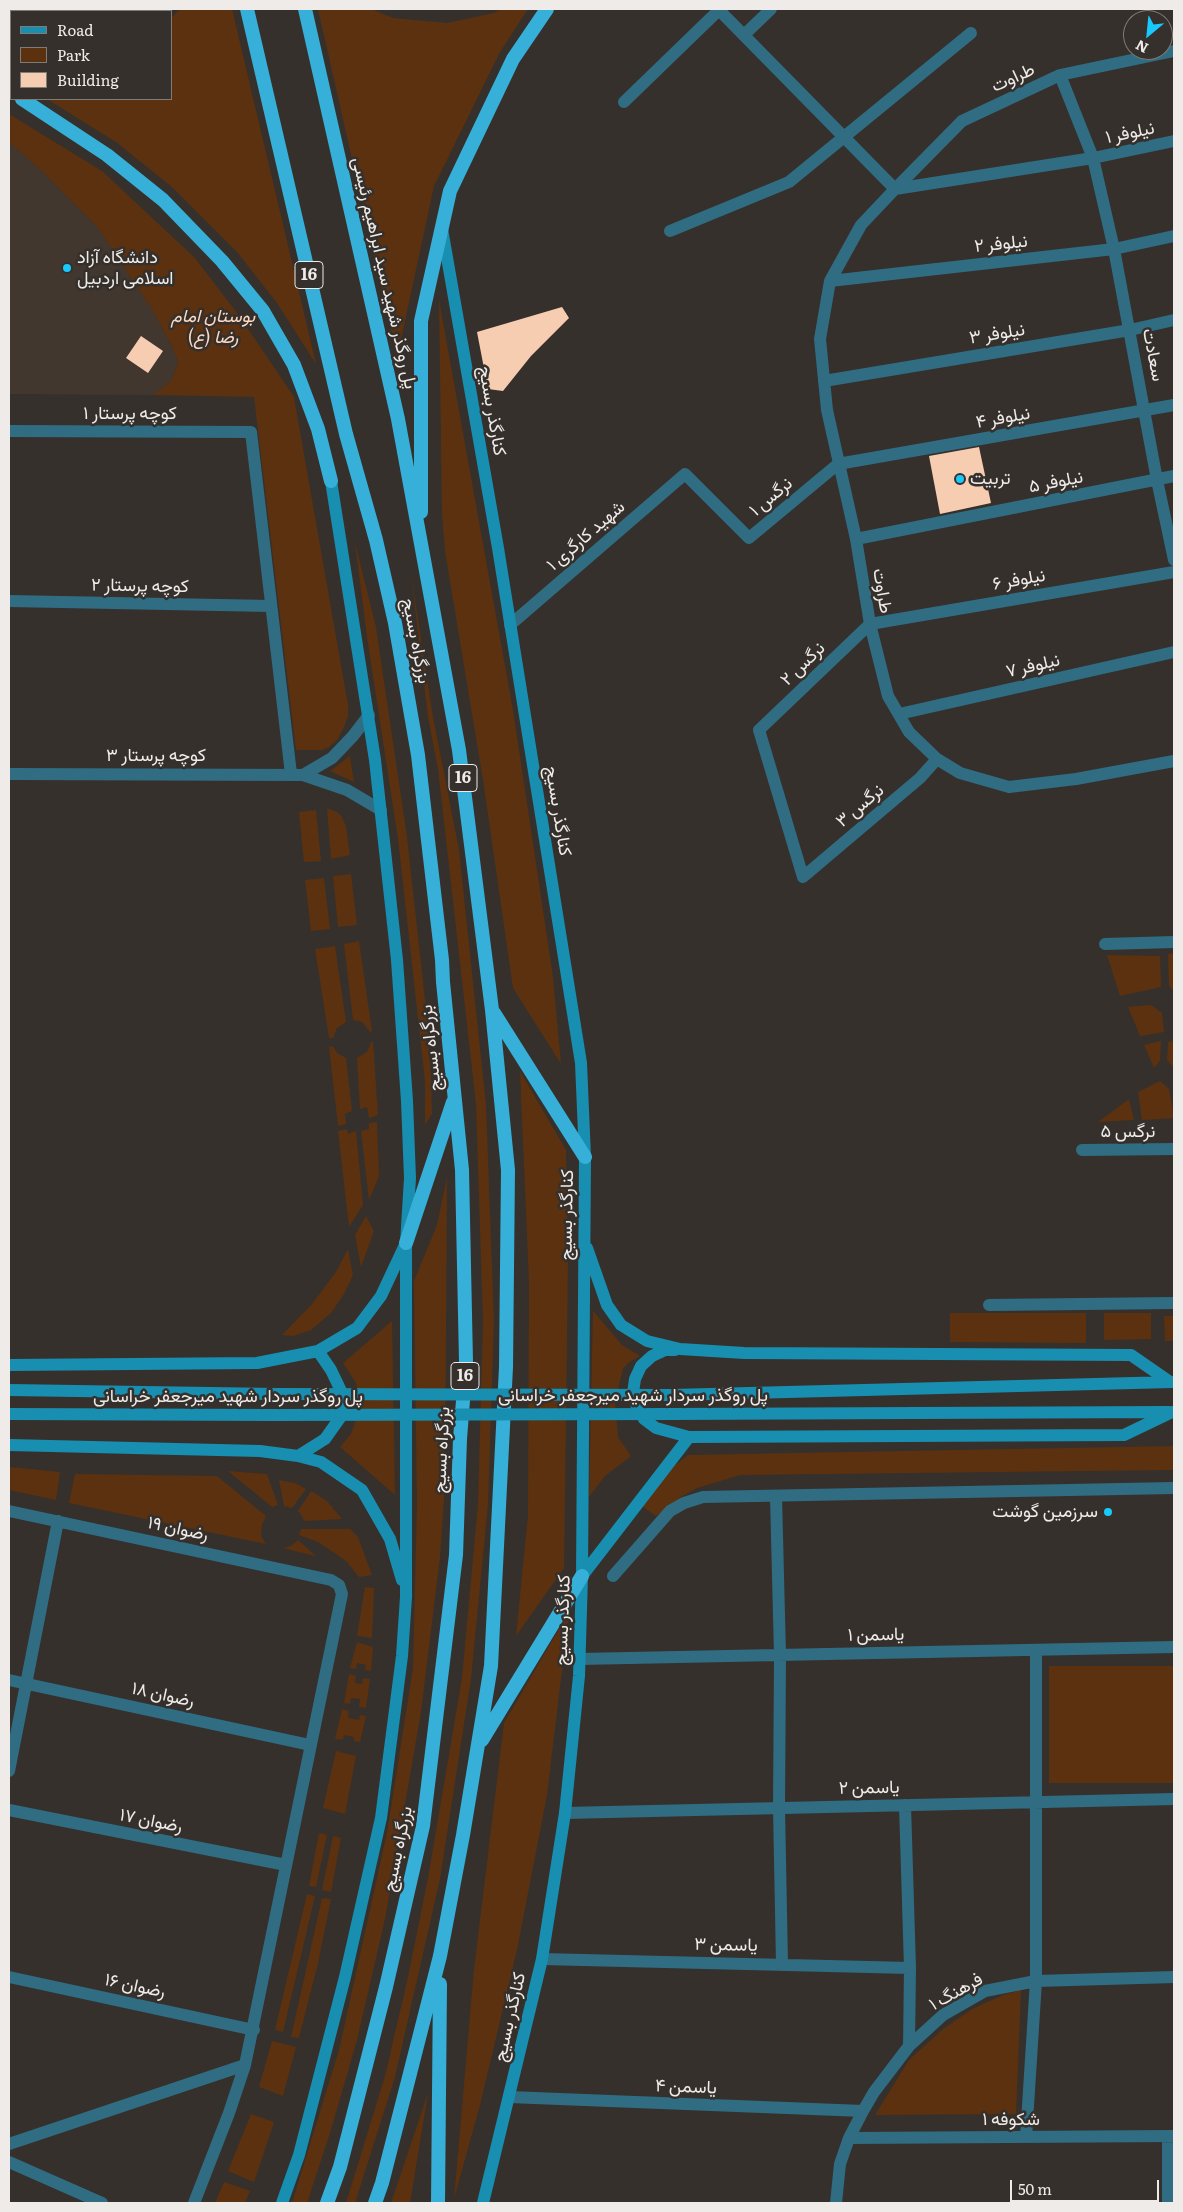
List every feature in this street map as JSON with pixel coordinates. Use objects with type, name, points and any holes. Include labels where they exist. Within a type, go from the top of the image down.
[{"type":"highway","name":"بزرگراه بسیج","points":[[247,9],[346,434],[376,540],[395,623],[418,755],[442,960],[462,1170],[466,1362],[460,1439],[456,1555],[445,1660],[423,1826],[386,1987],[340,2167],[327,2203]]},
{"type":"highway","name":"پل روگذر شهید سید ابراهیم رئیسی","points":[[305,9],[398,419],[421,548]]},
{"type":"highway","points":[[421,548],[422,321],[450,192],[509,67],[547,9]]},
{"type":"highway","points":[[24,100],[107,155],[162,200],[222,261],[263,311],[294,365],[318,429],[331,481]]},
{"type":"highway","name":"بزرگراه بسیج","points":[[375,2203],[390,2154],[440,1956],[464,1836],[491,1666],[506,1367],[508,1170],[492,1010],[459,750],[421,548]]},
{"type":"highway","points":[[492,1010],[585,1157]]},
{"type":"highway","points":[[406,1243],[455,1097]]},
{"type":"highway","points":[[478,1746],[582,1576]]},
{"type":"highway","points":[[438,2203],[440,1956]]},
{"type":"main road","name":"کنارگذر بسیج","points":[[442,229],[510,625],[581,1063],[585,1157],[582,1576],[579,1658],[565,1812],[542,1959],[483,2203]]},
{"type":"main road","points":[[282,2203],[299,2155],[342,1986],[381,1818],[402,1656],[406,1597],[406,1243],[410,1178],[407,1101],[397,960],[381,810],[369,715],[331,481]]},
{"type":"main road","points":[[584,1241],[607,1305],[621,1324],[647,1340],[680,1349]]},
{"type":"main road","points":[[9,1365],[257,1363],[318,1351],[356,1328],[381,1296],[406,1243]]},
{"type":"main road","points":[[1172,1382],[1131,1355],[744,1353],[680,1349],[665,1350],[652,1356],[642,1366],[635,1379],[633,1393],[636,1407],[644,1419],[656,1428],[689,1437],[1124,1435],[1173,1412]]},
{"type":"main road","points":[[298,1456],[325,1439],[342,1415],[342,1393],[331,1370],[318,1351]]},
{"type":"main road","name":"پل روگذر سردار شهید میرجعفر خراسانی","points":[[9,1390],[277,1394],[672,1395],[1172,1382]]},
{"type":"main road","name":"پل روگذر سردار شهید میرجعفر خراسانی","points":[[9,1414],[1173,1412]]},
{"type":"main road","points":[[582,1576],[689,1437]]},
{"type":"main road","points":[[9,1446],[260,1451],[298,1456],[321,1462],[362,1490],[390,1539],[406,1597]]},
{"type":"street","points":[[744,35],[771,9]]},
{"type":"street","points":[[624,102],[719,10],[894,189],[1094,158]]},
{"type":"street","points":[[670,231],[789,182],[971,33]]},
{"type":"street","name":"طراوت","points":[[1174,51],[1060,75],[962,122],[894,189],[861,225],[830,281],[820,339],[827,410],[856,539],[870,624],[888,696],[909,732],[937,759],[960,773],[1009,787],[1076,779],[1174,761]]},
{"type":"street","name":"سعادت","points":[[1060,75],[1094,158],[1114,249],[1157,480],[1174,560]]},
{"type":"street","name":"نیلوفر ۱","points":[[1094,158],[1174,141]]},
{"type":"street","name":"نیلوفر ۲","points":[[830,281],[1114,249],[1174,236]]},
{"type":"street","name":"نیلوفر ۳","points":[[824,381],[1130,330],[1174,320]]},
{"type":"street","name":"نیلوفر ۴","points":[[838,464],[1174,405]]},
{"type":"street","name":"کوچه پرستار ۱","points":[[9,431],[251,432],[271,606]]},
{"type":"street","name":"نرگس ۱","points":[[685,474],[749,538],[838,464]]},
{"type":"street","name":"شهید کارگری ۱","points":[[510,625],[685,474]]},
{"type":"street","name":"نیلوفر ۵","points":[[856,539],[1174,476]]},
{"type":"street","name":"نیلوفر ۶","points":[[870,624],[1174,572]]},
{"type":"street","name":"کوچه پرستار ۲","points":[[9,601],[271,606]]},
{"type":"street","points":[[271,606],[297,774]]},
{"type":"street","name":"نرگس ۲","points":[[803,877],[759,730],[870,624]]},
{"type":"street","name":"نیلوفر ۷","points":[[898,714],[1174,652]]},
{"type":"street","points":[[297,774],[332,758],[353,736],[369,715]]},
{"type":"street","name":"نرگس ۳","points":[[803,877],[920,778],[937,759]]},
{"type":"street","name":"کوچه پرستار ۳","points":[[9,774],[297,774]]},
{"type":"street","points":[[297,774],[347,790],[381,810]]},
{"type":"street","points":[[1105,944],[1174,942]]},
{"type":"street","name":"نرگس ۵","points":[[1082,1150],[1174,1149]]},
{"type":"street","points":[[989,1306],[1174,1303]]},
{"type":"street","points":[[613,1576],[670,1510],[684,1503],[703,1498],[1174,1488]]},
{"type":"street","points":[[776,1496],[780,1655],[779,1808],[782,1964]]},
{"type":"street","name":"رضوان ۱۹","points":[[9,1510],[331,1580],[339,1585],[342,1594],[310,1745]]},
{"type":"street","points":[[9,1771],[58,1521]]},
{"type":"street","name":"یاسمن ۱","points":[[579,1658],[1174,1647]]},
{"type":"street","points":[[1026,2138],[1036,1981],[1036,1650]]},
{"type":"street","name":"رضوان ۱۸","points":[[9,1680],[310,1745]]},
{"type":"street","points":[[194,2203],[229,2114],[254,2030],[310,1745]]},
{"type":"street","name":"یاسمن ۲","points":[[565,1812],[1174,1799]]},
{"type":"street","points":[[905,1805],[910,1968],[909,2046]]},
{"type":"street","name":"رضوان ۱۷","points":[[9,1810],[286,1865]]},
{"type":"street","name":"یاسمن ۳","points":[[542,1959],[910,1968]]},
{"type":"street","name":"رضوان ۱۶","points":[[9,1977],[254,2030]]},
{"type":"street","name":"فرهنگ ۱","points":[[836,2203],[840,2164],[849,2138],[874,2092],[909,2046],[943,2015],[985,1991],[1036,1981],[1174,1977]]},
{"type":"street","points":[[9,2144],[245,2065]]},
{"type":"street","name":"یاسمن ۴","points":[[509,2097],[863,2112]]},
{"type":"street","points":[[1168,2203],[1171,2136]]},
{"type":"street","name":"شکوفه ۱","points":[[849,2138],[1171,2136]]},
{"type":"street","points":[[9,2162],[102,2203]]},
{"type":"shaded area","name":"دانشگاه آزاد اسلامی اردبیل","points":[[9,142],[43,172],[98,228],[152,309],[173,348],[178,362],[172,379],[162,389],[152,395],[9,394]]},
{"type":"green space","points":[[9,9],[129,9],[10,10],[9,18]]},
{"type":"green space","points":[[180,9],[232,9],[316,364],[277,303],[237,252],[173,188],[116,142],[49,100],[172,100],[172,17]]},
{"type":"green space","points":[[318,9],[371,9],[393,18],[447,23],[494,13],[501,9],[528,9],[500,52],[434,186],[397,358]]},
{"type":"green space","name":"بوستان امام رضا (ع)","points":[[9,114],[102,171],[195,258],[240,317],[294,397],[348,705],[348,716],[344,727],[337,740],[329,747],[322,750],[296,750],[254,397],[152,395],[162,389],[172,379],[178,362],[173,348],[152,309],[98,228],[43,172],[9,142]]},
{"type":"green space","points":[[439,300],[513,710],[553,977],[561,1064],[513,988],[483,780],[445,551],[442,514]]},
{"type":"green space","points":[[355,543],[376,627],[407,837],[425,1000],[431,1077],[432,1114],[425,1125],[425,1081],[398,839],[367,637]]},
{"type":"green space","points":[[411,574],[433,717],[459,850],[486,1105],[494,1321],[488,1504],[471,1679],[440,1879],[395,2077],[355,2203],[346,2203],[385,2076],[428,1878],[462,1678],[478,1504],[483,1321],[476,1104],[438,769],[428,717]]},
{"type":"green space","points":[[350,756],[354,782],[330,771]]},
{"type":"green space","points":[[327,808],[337,812],[342,817],[346,826],[350,855],[331,859]]},
{"type":"green space","points":[[316,810],[321,861],[304,862],[299,812]]},
{"type":"green space","points":[[351,874],[357,925],[338,927],[333,876]]},
{"type":"green space","points":[[324,878],[330,929],[311,931],[305,880]]},
{"type":"green space","points":[[359,941],[372,1031],[370,1032],[362,1022],[353,1020],[344,944]]},
{"type":"green space","points":[[335,946],[346,1022],[337,1028],[333,1038],[329,1038],[315,949]]},
{"type":"green space","points":[[1168,954],[1174,954],[1174,991],[1169,986]]},
{"type":"green space","points":[[1107,955],[1160,956],[1161,987],[1120,996]]},
{"type":"green space","points":[[1151,1005],[1162,1013],[1164,1032],[1140,1036],[1128,1007]]},
{"type":"green space","points":[[1161,1041],[1160,1061],[1154,1068],[1144,1045]]},
{"type":"green space","points":[[1174,1041],[1174,1068],[1167,1060],[1168,1042]]},
{"type":"green space","points":[[371,1042],[373,1042],[378,1115],[369,1118],[367,1107],[360,1109],[357,1058],[367,1052]]},
{"type":"green space","points":[[333,1046],[337,1053],[346,1058],[352,1111],[345,1114],[346,1124],[338,1126],[329,1047]]},
{"type":"green space","points":[[520,1071],[566,1150],[568,1262],[564,1568],[516,1636],[528,1515],[529,1283]]},
{"type":"green space","points":[[1160,1081],[1169,1089],[1174,1118],[1142,1120],[1138,1092]]},
{"type":"green space","points":[[1129,1099],[1134,1120],[1098,1122]]},
{"type":"green space","points":[[377,1122],[379,1176],[369,1200],[361,1131],[369,1129],[369,1123]]},
{"type":"green space","points":[[347,1129],[348,1134],[356,1131],[363,1205],[349,1227],[338,1131]]},
{"type":"green space","points":[[447,1177],[445,1485],[440,1557],[421,1712],[385,1919],[357,2040],[307,2203],[292,2203],[339,2050],[387,1833],[413,1668],[417,1505],[414,1281],[437,1225]]},
{"type":"green space","points":[[366,1216],[374,1231],[361,1267],[355,1235]]},
{"type":"green space","points":[[348,1249],[353,1275],[344,1294],[331,1313],[311,1330],[293,1336],[282,1335],[312,1304],[336,1272]]},
{"type":"green space","points":[[593,1311],[622,1345],[640,1356],[628,1363],[623,1369],[615,1403],[618,1437],[631,1456],[605,1476],[589,1497]]},
{"type":"green space","points":[[950,1313],[1086,1313],[1086,1343],[950,1342]]},
{"type":"green space","points":[[1104,1313],[1151,1313],[1151,1339],[1104,1340]]},
{"type":"green space","points":[[1164,1316],[1174,1316],[1174,1341],[1165,1341]]},
{"type":"green space","points":[[392,1321],[395,1495],[340,1447],[351,1434],[361,1405],[356,1383],[343,1363]]},
{"type":"green space","points":[[1174,1446],[1174,1470],[740,1475],[697,1488],[681,1497],[656,1516],[642,1506],[669,1470],[688,1455]]},
{"type":"green space","points":[[9,1467],[60,1472],[56,1500],[9,1490]]},
{"type":"green space","points":[[228,1471],[267,1474],[278,1505],[272,1507]]},
{"type":"green space","points":[[75,1474],[217,1476],[266,1516],[262,1525],[261,1536],[266,1544],[69,1503]]},
{"type":"green space","points":[[279,1480],[295,1483],[306,1489],[292,1508],[284,1506]]},
{"type":"green space","points":[[311,1491],[327,1501],[342,1519],[304,1521],[298,1511]]},
{"type":"green space","points":[[301,1529],[350,1529],[358,1537],[372,1575],[359,1577],[347,1562],[336,1554],[318,1542],[299,1535]]},
{"type":"green space","points":[[298,1540],[316,1556],[282,1548],[291,1546]]},
{"type":"green space","points":[[365,1587],[374,1588],[372,1638],[357,1636]]},
{"type":"green space","points":[[569,1612],[547,1795],[517,1950],[480,2105],[454,2199],[474,1969],[504,1723]]},
{"type":"green space","points":[[357,1642],[373,1647],[371,1671],[365,1670],[366,1665],[357,1663],[356,1669],[350,1668]]},
{"type":"green space","points":[[1049,1666],[1174,1666],[1174,1783],[1049,1783]]},
{"type":"green space","points":[[349,1674],[356,1676],[355,1683],[362,1684],[363,1678],[370,1679],[366,1708],[359,1707],[360,1699],[351,1698],[350,1704],[344,1703]]},
{"type":"green space","points":[[342,1709],[349,1711],[348,1718],[359,1720],[360,1715],[366,1716],[360,1742],[354,1741],[354,1737],[344,1735],[343,1740],[335,1739]]},
{"type":"green space","points":[[336,1751],[356,1756],[345,1814],[323,1808]]},
{"type":"green space","points":[[319,1833],[327,1835],[316,1887],[309,1886]]},
{"type":"green space","points":[[333,1836],[341,1838],[331,1892],[322,1890]]},
{"type":"green space","points":[[307,1894],[315,1896],[283,2032],[275,2030]]},
{"type":"green space","points":[[322,1898],[331,1899],[318,1963],[299,2038],[291,2037]]},
{"type":"green space","points":[[1021,1990],[1016,2114],[875,2115],[909,2060],[943,2029],[972,2009],[1003,1995]]},
{"type":"green space","points":[[272,2041],[296,2047],[283,2096],[259,2087]]},
{"type":"green space","points":[[428,2093],[410,2203],[391,2203]]},
{"type":"green space","points":[[251,2114],[274,2122],[254,2182],[228,2171]]},
{"type":"green space","points":[[224,2182],[250,2191],[245,2203],[215,2203]]},
{"type":"building","points":[[562,307],[569,318],[531,356],[503,391],[488,389],[477,332]]},
{"type":"building","points":[[141,336],[163,351],[148,373],[126,358]]},
{"type":"building","name":"تربیت","points":[[979,447],[991,503],[940,514],[929,456]]},
{"type":"place","name":"دانشگاه آزاد اسلامی اردبیل","points":[[67,268]]},
{"type":"place","name":"تربیت","points":[[960,479]]},
{"type":"place","name":"سرزمین گوشت","points":[[1108,1512]]}]
